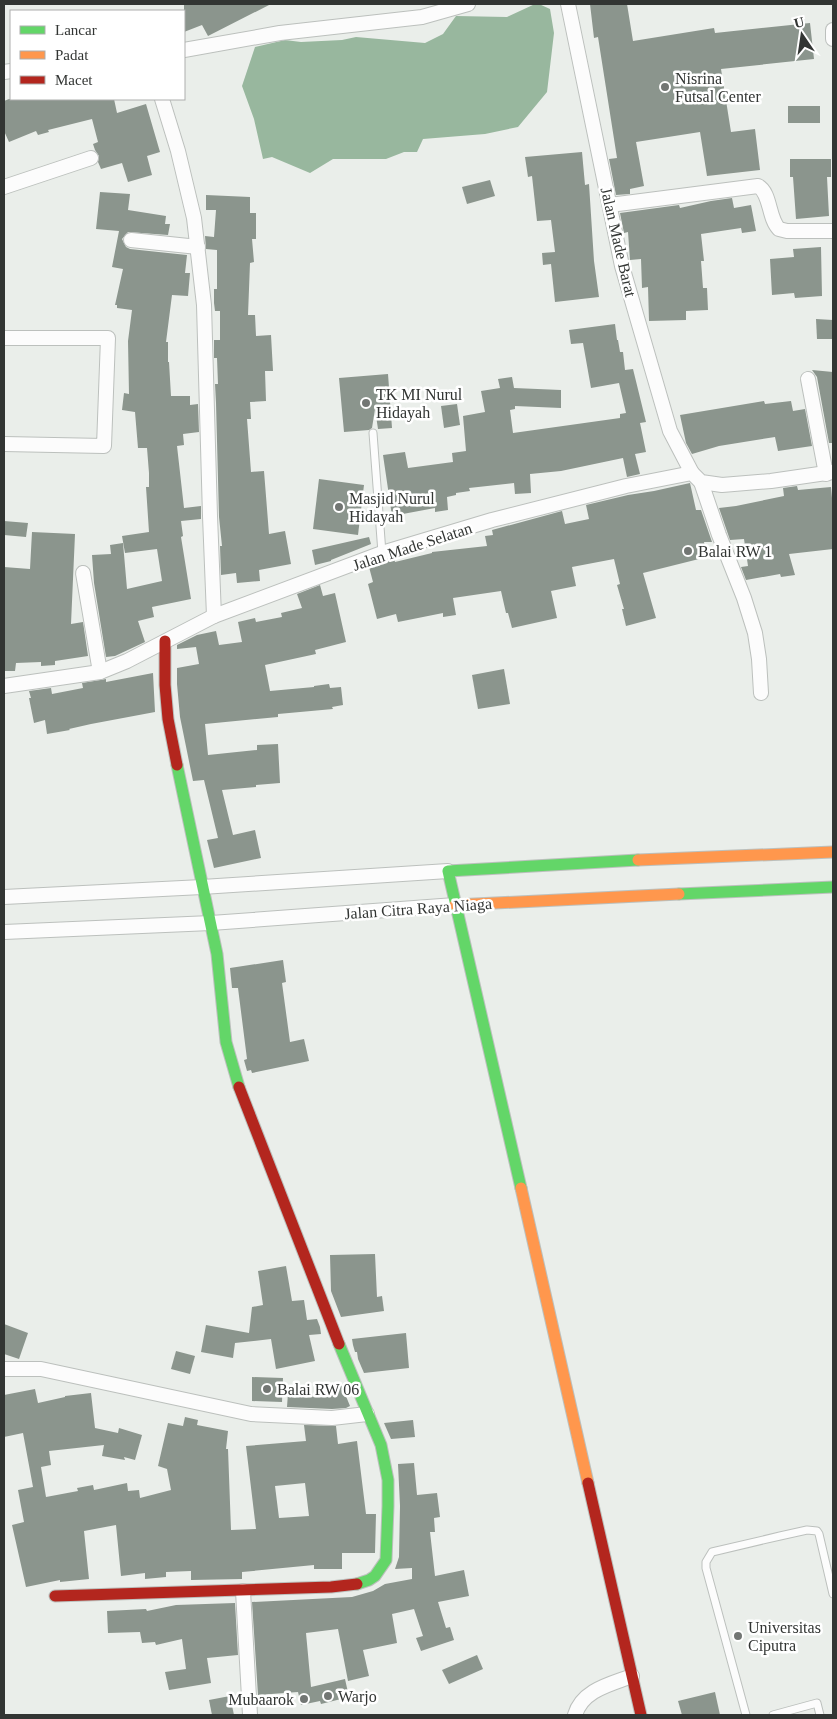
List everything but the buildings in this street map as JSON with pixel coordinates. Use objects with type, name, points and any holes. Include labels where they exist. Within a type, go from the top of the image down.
[{"type":"street","points":[[185,50],[280,33],[422,17],[468,4]]},
{"type":"street","name":"Jalan Made Barat","points":[[568,4],[622,266],[670,431],[696,478],[744,598],[755,633],[760,659],[760,693]]},
{"type":"street","points":[[833,30],[833,39]]},
{"type":"street","points":[[162,100],[178,151],[194,218],[204,305],[214,616]]},
{"type":"street","points":[[4,186],[91,158]]},
{"type":"street","points":[[610,205],[758,186],[763,190],[773,220],[779,229],[787,231],[833,231]]},
{"type":"street","points":[[131,240],[198,246]]},
{"type":"street","points":[[4,338],[108,338],[104,446],[4,444]]},
{"type":"street","points":[[808,379],[830,473]]},
{"type":"street","name":"Jalan Made Selatan","points":[[4,686],[100,672],[127,661],[214,616],[382,553],[492,520],[626,486],[696,478],[722,485],[830,473]]},
{"type":"street","points":[[82,573],[100,672]]},
{"type":"street","points":[[55,1596],[243,1591],[341,1585],[368,1580],[382,1569],[387,1557],[388,1480],[385,1458],[377,1433],[367,1414],[244,1100],[226,1042],[217,954],[168,719],[165,685],[165,641]]},
{"type":"street","points":[[4,897],[202,887],[581,862],[833,852]]},
{"type":"street","points":[[448,871],[641,1715]]},
{"type":"street","name":"Jalan Citra Raya Niaga","points":[[4,932],[211,923],[455,904],[833,887]]},
{"type":"street","points":[[4,1369],[41,1369],[251,1414],[332,1418],[367,1414]]},
{"type":"street","points":[[243,1591],[250,1715]]},
{"type":"street","points":[[575,1715],[577,1708],[586,1697],[605,1686],[632,1676]]},
{"type":"lane","points":[[373,433],[382,553]]},
{"type":"lane","points":[[746,1715],[706,1568],[706,1562],[712,1552],[807,1530],[817,1531],[833,1594]]},
{"type":"lane","points":[[772,1715],[817,1703],[820,1715]]},
{"type":"shaded area","points":[[535,4],[550,9],[554,33],[547,92],[518,127],[485,134],[423,139],[417,152],[404,152],[386,159],[333,159],[310,173],[272,157],[263,159],[254,119],[242,86],[255,47],[285,40],[301,42],[342,40],[356,37],[425,43],[443,34],[456,16],[507,17]]},
{"type":"traffic: fast","points":[[177,765],[217,954],[226,1042],[239,1087]]},
{"type":"traffic: fast","points":[[521,1188],[448,871],[638,860]]},
{"type":"traffic: fast","points":[[679,894],[833,887]]},
{"type":"traffic: fast","points":[[339,1344],[381,1445],[388,1480],[386,1560],[375,1576],[357,1584]]},
{"type":"traffic: slow","points":[[638,860],[833,852]]},
{"type":"traffic: slow","points":[[455,905],[679,894]]},
{"type":"traffic: slow","points":[[521,1188],[588,1483]]},
{"type":"traffic: jam","points":[[165,641],[165,685],[168,719],[177,765]]},
{"type":"traffic: jam","points":[[239,1087],[339,1344]]},
{"type":"traffic: jam","points":[[588,1483],[641,1715]]},
{"type":"traffic: jam","points":[[55,1596],[331,1587],[357,1584]]},
{"type":"place","name":"Nisrina Futsal Center","points":[[665,87]]},
{"type":"place","name":"TK MI Nurul Hidayah","points":[[366,403]]},
{"type":"place","name":"Masjid Nurul Hidayah","points":[[339,507]]},
{"type":"place","name":"Balai RW 1","points":[[688,551]]},
{"type":"place","name":"Balai RW 06","points":[[267,1389]]},
{"type":"place","name":"Universitas Ciputra","points":[[738,1636]]},
{"type":"place","name":"Warjo","points":[[328,1696]]},
{"type":"place","name":"Mubaarok","points":[[304,1699]]}]
